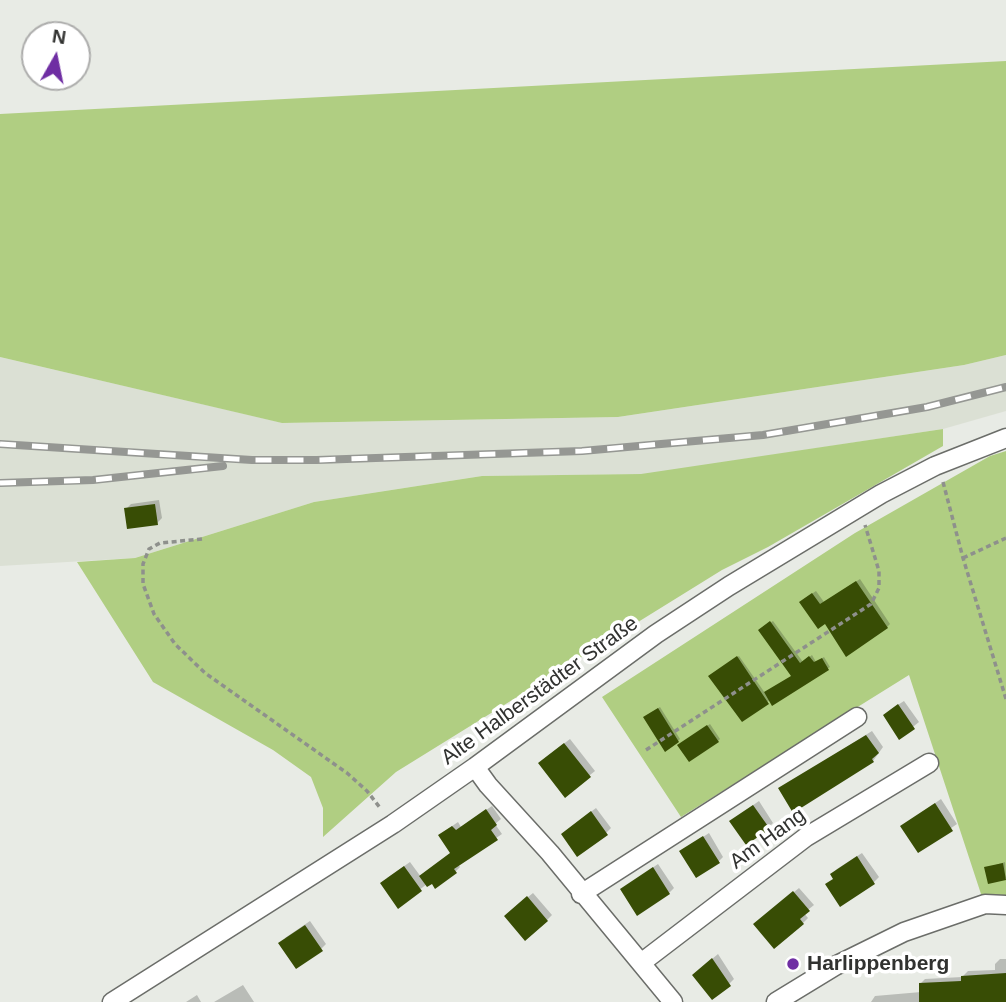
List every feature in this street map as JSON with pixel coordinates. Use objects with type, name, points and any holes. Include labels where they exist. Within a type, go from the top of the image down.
[{"type":"street","name":"Alte Halberstädter Straße","points":[[113,1002],[393,824],[656,634],[729,586],[855,508],[935,466],[1006,439]]},
{"type":"street","points":[[582,894],[857,717]]},
{"type":"street","name":"Am Hang","points":[[641,963],[806,836],[929,763]]},
{"type":"street","points":[[475,767],[673,1002]]},
{"type":"street","points":[[776,1002],[835,966],[904,932],[985,904],[1006,905]]},
{"type":"path","points":[[935,466],[943,482],[1006,699]]},
{"type":"path","points":[[646,750],[871,604],[879,588],[879,571],[867,527],[855,508]]},
{"type":"path","points":[[963,558],[1006,538]]},
{"type":"path","points":[[202,540],[160,542],[149,549],[143,564],[143,584],[154,614],[175,644],[205,673],[347,773],[367,791],[393,824]]},
{"type":"shaded area","points":[[1006,355],[1006,411],[943,429],[647,474],[482,476],[314,502],[135,558],[0,566],[0,357],[283,423],[618,417],[964,365]]},
{"type":"green space","points":[[1006,61],[1006,355],[964,365],[618,417],[282,423],[0,357],[0,114]]},
{"type":"green space","points":[[943,429],[943,446],[768,547],[722,570],[396,772],[323,837],[323,808],[311,777],[273,750],[153,682],[77,562],[135,558],[314,502],[482,476],[641,474]]},
{"type":"green space","points":[[1006,451],[1006,896],[981,894],[909,675],[681,817],[602,697],[855,533],[990,456]]},
{"type":"building","points":[[155,504],[158,525],[127,529],[124,508]]},
{"type":"building","points":[[856,581],[888,628],[846,657],[825,624],[818,629],[799,602],[812,593],[820,604]]},
{"type":"building","points":[[770,621],[800,663],[809,656],[814,662],[822,658],[829,670],[772,706],[764,692],[791,676],[758,630]]},
{"type":"building","points":[[737,656],[769,704],[742,722],[708,676]]},
{"type":"building","points":[[898,704],[915,729],[899,740],[883,715]]},
{"type":"building","points":[[658,708],[679,742],[665,752],[643,717]]},
{"type":"building","points":[[707,725],[719,742],[689,762],[677,745]]},
{"type":"building","points":[[866,735],[879,753],[872,759],[874,762],[793,813],[778,788]]},
{"type":"building","points":[[564,743],[591,777],[565,798],[538,763]]},
{"type":"building","points":[[935,803],[953,831],[918,853],[900,826]]},
{"type":"building","points":[[753,805],[770,829],[746,845],[729,821]]},
{"type":"building","points":[[486,809],[497,825],[491,830],[498,840],[454,869],[457,873],[435,889],[432,884],[427,887],[419,876],[450,853],[438,835],[452,826],[456,830]]},
{"type":"building","points":[[591,811],[608,835],[577,857],[561,834]]},
{"type":"building","points":[[703,836],[720,863],[696,878],[679,851]]},
{"type":"building","points":[[857,856],[875,884],[840,907],[825,884],[833,879],[830,874]]},
{"type":"building","points":[[1003,863],[1006,880],[988,884],[984,867]]},
{"type":"building","points":[[404,866],[422,891],[398,909],[380,883]]},
{"type":"building","points":[[653,867],[670,894],[637,916],[620,889]]},
{"type":"building","points":[[793,891],[810,911],[800,919],[804,924],[774,949],[753,924]]},
{"type":"building","points":[[527,896],[548,921],[525,941],[504,916]]},
{"type":"building","points":[[305,925],[323,951],[296,969],[278,943]]},
{"type":"building","points":[[712,958],[731,986],[712,1000],[692,975]]},
{"type":"building","points":[[1006,973],[1006,1002],[919,1002],[919,983],[961,981],[961,976]]},
{"type":"railway","points":[[0,444],[252,460],[582,451],[763,435],[927,407],[1006,387]]},
{"type":"railway","points":[[0,483],[93,480],[223,466]]},
{"type":"place","name":"Harlippenberg","points":[[793,964]]}]
